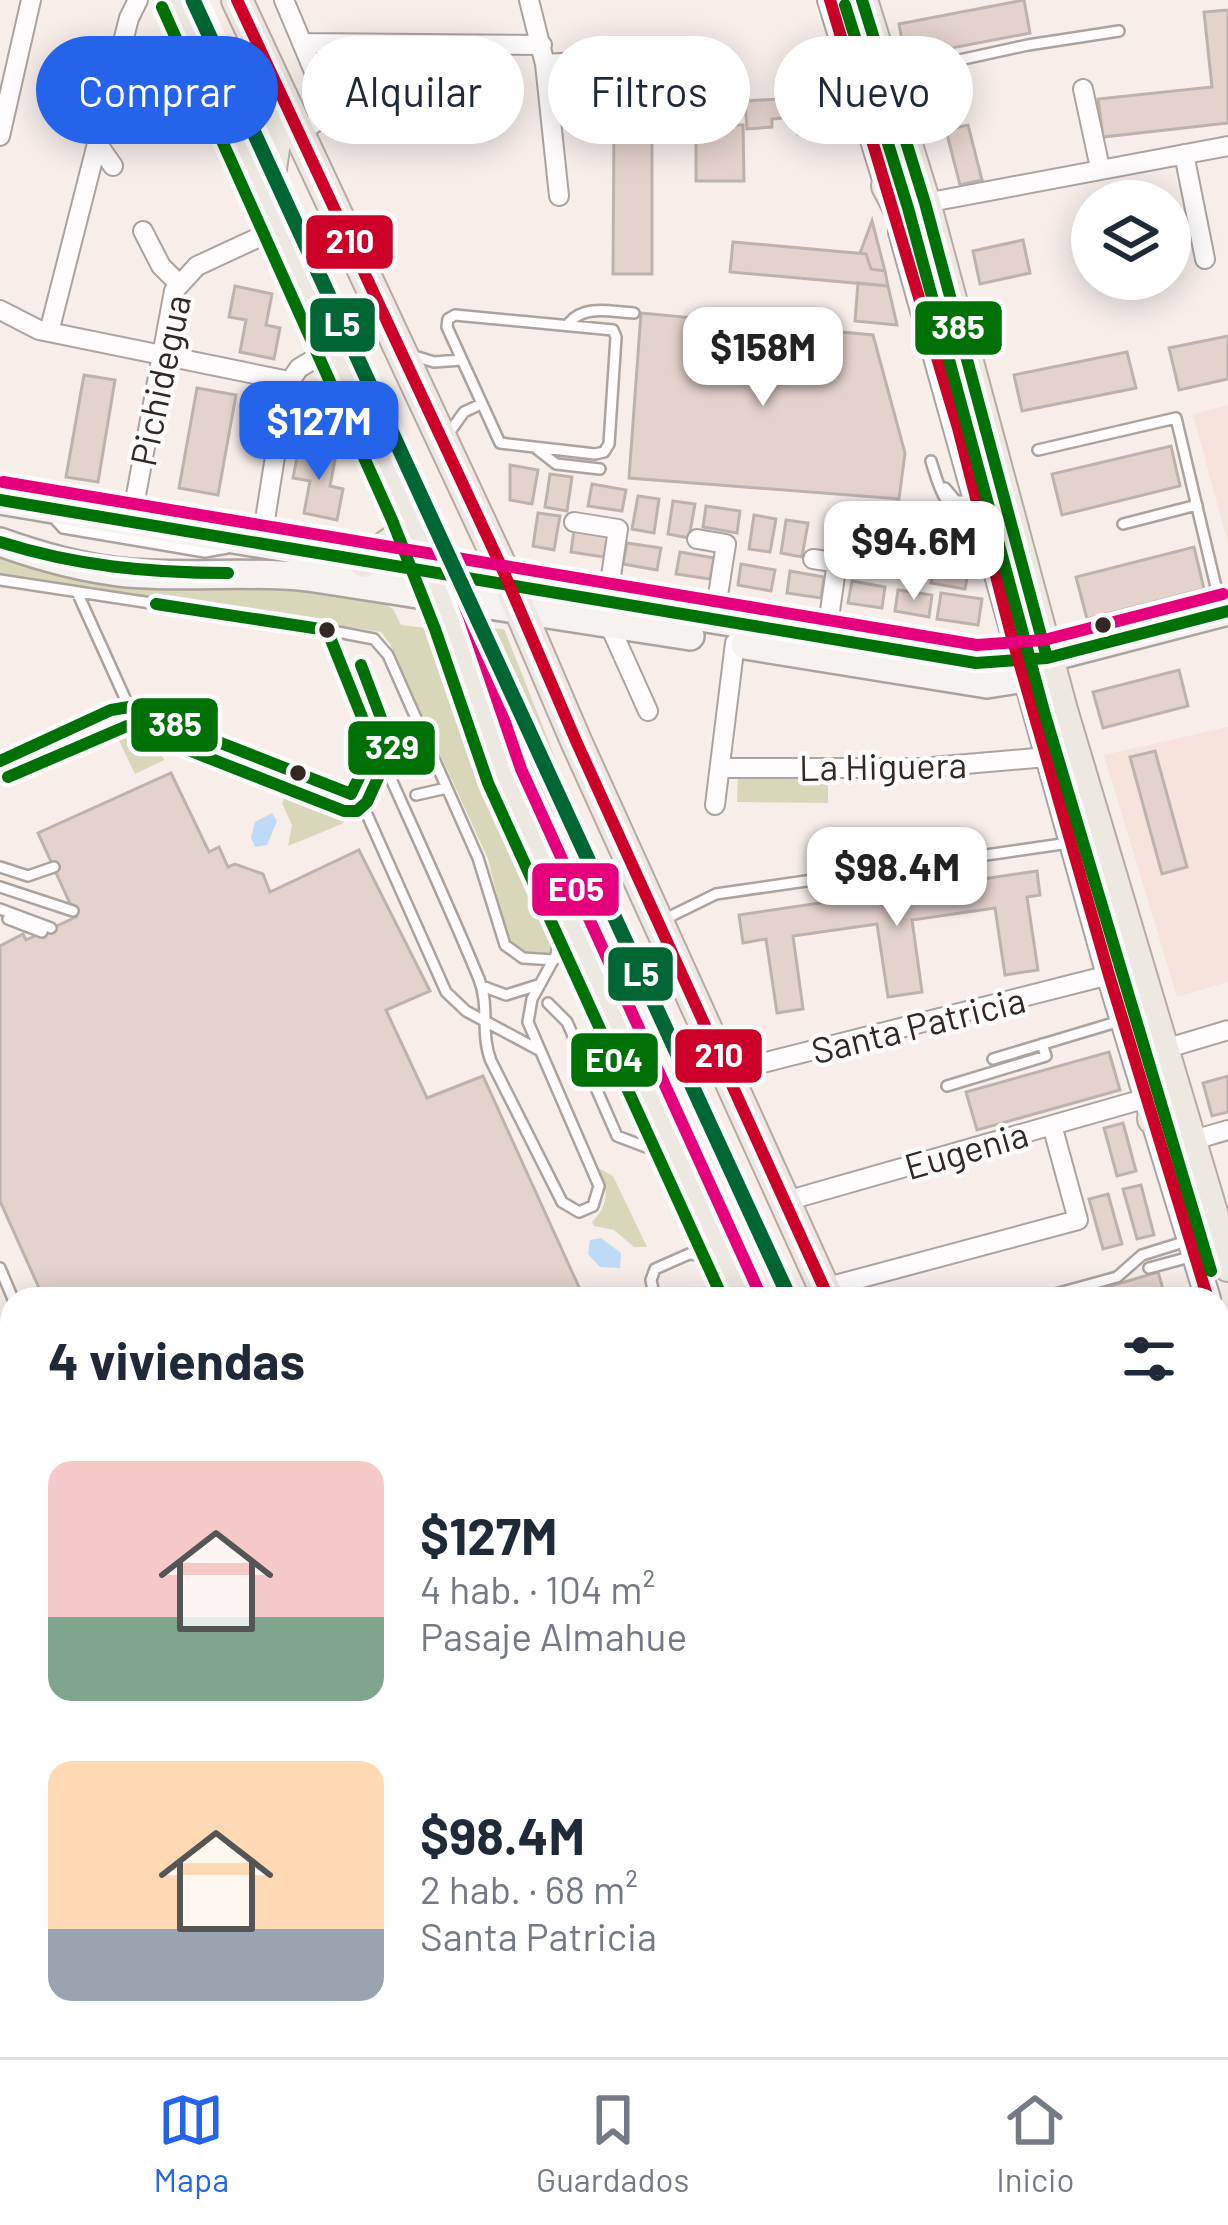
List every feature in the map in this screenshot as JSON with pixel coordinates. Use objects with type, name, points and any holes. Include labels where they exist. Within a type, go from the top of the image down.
[{"type":"main road","points":[[178,0],[410,513],[495,754],[737,1287]]},
{"type":"main road","points":[[237,0],[443,442],[823,1287]]},
{"type":"main road","points":[[862,0],[873,36]]},
{"type":"main road","points":[[267,195],[282,96]]},
{"type":"main road","points":[[907,144],[961,334],[1030,666],[1161,1050],[1228,1266]]},
{"type":"main road","points":[[887,186],[915,234],[944,310],[961,334]]},
{"type":"main road","points":[[3,543],[26,533],[34,510],[364,562],[438,586]]},
{"type":"main road","points":[[364,562],[398,538],[410,513]]},
{"type":"main road","points":[[3,543],[63,562],[121,572],[290,575],[438,586],[607,612],[714,621],[976,663],[1030,666]]},
{"type":"main road","points":[[607,612],[735,643],[1003,684],[1030,666],[1225,611]]},
{"type":"main road","points":[[1150,1108],[1161,1050]]},
{"type":"street","points":[[0,136],[31,0]]},
{"type":"street","points":[[124,36],[138,0]]},
{"type":"street","points":[[284,0],[302,43]]},
{"type":"street","points":[[530,0],[544,54],[559,196]]},
{"type":"street","points":[[830,0],[1030,666],[1047,758],[1204,1287]]},
{"type":"street","points":[[524,53],[548,54]]},
{"type":"street","points":[[1083,89],[1100,168]]},
{"type":"street","points":[[298,132],[302,130]]},
{"type":"street","points":[[49,332],[97,144]]},
{"type":"street","points":[[98,144],[113,166]]},
{"type":"street","points":[[925,203],[1228,146]]},
{"type":"street","points":[[1184,154],[1205,260]]},
{"type":"street","name":"Pichidegua","points":[[130,522],[178,283],[197,266],[281,227]]},
{"type":"street","points":[[143,231],[164,272],[178,283]]},
{"type":"street","points":[[0,310],[49,332],[289,381]]},
{"type":"street","points":[[251,543],[289,381],[306,363],[335,347]]},
{"type":"street","points":[[574,522],[618,529],[607,612],[648,711]]},
{"type":"street","points":[[697,539],[726,544],[714,621]]},
{"type":"street","points":[[813,559],[845,564],[826,639]]},
{"type":"street","points":[[716,805],[735,643]]},
{"type":"street","name":"La Higuera","points":[[720,768],[920,768],[1047,758]]},
{"type":"street","name":"Santa Patricia","points":[[727,1072],[1109,975]]},
{"type":"street","points":[[1161,1050],[1228,1030]]},
{"type":"street","name":"Eugenia","points":[[786,1202],[1052,1125],[1150,1108]]},
{"type":"street","points":[[850,1287],[1078,1220],[1052,1125]]},
{"type":"street","points":[[1190,1142],[1228,1130]]},
{"type":"lane","points":[[973,57],[1119,32]]},
{"type":"lane","points":[[569,323],[590,310],[634,313]]},
{"type":"lane","points":[[451,316],[606,326],[615,333],[609,444],[604,452],[595,454],[500,443],[461,360],[447,327],[451,316]]},
{"type":"lane","points":[[400,350],[434,362],[461,360]]},
{"type":"lane","points":[[443,442],[460,415],[481,404]]},
{"type":"lane","points":[[1038,450],[1177,418],[1225,611]]},
{"type":"lane","points":[[537,449],[556,464],[601,469]]},
{"type":"lane","points":[[934,460],[949,497],[980,510],[957,513],[946,503],[934,460]]},
{"type":"lane","points":[[1123,524],[1197,505]]},
{"type":"lane","points":[[34,510],[205,552],[251,543]]},
{"type":"lane","points":[[34,510],[63,562]]},
{"type":"lane","points":[[0,580],[368,637],[383,647],[478,858],[505,945],[523,958],[554,960]]},
{"type":"lane","points":[[77,592],[129,707]]},
{"type":"lane","points":[[327,630],[374,747],[482,986],[483,1042],[491,1061],[562,1202],[569,1209],[584,1211],[598,1199],[599,1186],[537,1050],[527,1016],[554,960],[566,909]]},
{"type":"lane","points":[[0,761],[111,710],[129,707],[351,794],[365,810],[446,992],[458,1005],[537,1050]]},
{"type":"lane","points":[[351,794],[374,747]]},
{"type":"lane","points":[[416,794],[447,788]]},
{"type":"lane","points":[[658,922],[716,894],[1071,843]]},
{"type":"lane","points":[[0,867],[28,875],[54,867]]},
{"type":"lane","points":[[0,886],[73,911]]},
{"type":"lane","points":[[0,912],[46,930],[24,925],[0,912]]},
{"type":"lane","points":[[24,925],[29,938]]},
{"type":"lane","points":[[482,986],[506,994],[539,985]]},
{"type":"lane","points":[[548,1003],[571,1030],[617,1136],[678,1160]]},
{"type":"lane","points":[[993,1059],[1123,1020]]},
{"type":"lane","points":[[947,1086],[1046,1057],[1042,1044]]},
{"type":"lane","points":[[1149,1268],[1192,1248]]},
{"type":"lane","points":[[1081,1287],[1117,1277],[1142,1255],[1192,1248]]},
{"type":"lane","points":[[653,1287],[651,1277],[658,1267],[689,1254],[724,1258]]},
{"type":"shaded area","points":[[1228,405],[1228,544],[1193,414]]},
{"type":"shaded area","points":[[0,558],[84,576],[278,584],[379,601],[393,609],[401,625],[435,629],[466,701],[470,736],[492,797],[553,941],[548,954],[530,955],[514,946],[506,931],[488,859],[381,632],[0,574]]},
{"type":"shaded area","points":[[470,627],[504,629],[564,780],[548,839],[513,762]]},
{"type":"shaded area","points":[[123,721],[150,731],[164,760],[135,774],[114,730],[104,732],[104,727]]},
{"type":"shaded area","points":[[1228,727],[1228,982],[1177,997],[1104,755]]},
{"type":"shaded area","points":[[738,774],[828,775],[828,803],[737,802]]},
{"type":"shaded area","points":[[293,781],[349,805],[350,814],[342,824],[288,846],[292,825],[282,803]]},
{"type":"shaded area","points":[[598,1168],[613,1176],[647,1247],[634,1247],[614,1230],[594,1226],[606,1197]]},
{"type":"water","points":[[272,813],[277,821],[267,845],[255,847],[251,838],[255,822]]},
{"type":"water","points":[[601,1238],[621,1253],[620,1268],[600,1267],[588,1254],[590,1240]]},
{"type":"building","points":[[1024,0],[1030,33],[973,44],[973,36],[901,36],[899,24]]},
{"type":"building","points":[[1228,10],[1228,123],[1103,137],[1098,99],[1212,87],[1204,12]]},
{"type":"building","points":[[774,99],[772,127],[750,129],[750,101]]},
{"type":"building","points":[[614,144],[652,144],[652,274],[613,274]]},
{"type":"building","points":[[696,144],[743,144],[744,181],[696,181]]},
{"type":"building","points":[[950,144],[973,144],[982,180],[960,185]]},
{"type":"building","points":[[872,221],[885,271],[871,269],[866,254],[860,253]]},
{"type":"building","points":[[1023,240],[1030,273],[980,284],[973,251]]},
{"type":"building","points":[[733,242],[866,254],[871,269],[885,271],[888,286],[730,272]]},
{"type":"building","points":[[858,283],[888,286],[897,325],[855,321]]},
{"type":"building","points":[[235,286],[272,294],[266,325],[280,328],[274,359],[240,352],[246,320],[229,317]]},
{"type":"building","points":[[641,313],[873,335],[905,453],[899,499],[629,478]]},
{"type":"building","points":[[1228,336],[1228,379],[1179,390],[1169,348]]},
{"type":"building","points":[[1127,352],[1136,388],[1022,411],[1014,375]]},
{"type":"building","points":[[84,375],[115,380],[98,482],[66,477]]},
{"type":"building","points":[[197,388],[236,395],[218,495],[179,488]]},
{"type":"building","points":[[1171,446],[1180,486],[1062,515],[1052,474]]},
{"type":"building","points":[[299,447],[336,454],[330,486],[343,489],[337,520],[304,513],[310,481],[293,478]]},
{"type":"building","points":[[510,465],[538,470],[532,504],[510,500]]},
{"type":"building","points":[[550,474],[572,477],[567,511],[545,507]]},
{"type":"building","points":[[592,484],[626,490],[622,511],[588,506]]},
{"type":"building","points":[[638,496],[659,499],[654,533],[632,529]]},
{"type":"building","points":[[673,501],[695,504],[689,538],[668,534]]},
{"type":"building","points":[[706,506],[740,511],[737,533],[703,527]]},
{"type":"building","points":[[538,513],[560,516],[554,550],[533,546]]},
{"type":"building","points":[[754,515],[776,519],[770,552],[749,549]]},
{"type":"building","points":[[786,520],[808,523],[802,557],[781,553]]},
{"type":"building","points":[[574,530],[608,536],[604,557],[571,552]]},
{"type":"building","points":[[870,534],[892,537],[887,571],[865,568]]},
{"type":"building","points":[[902,540],[923,543],[918,577],[897,573]]},
{"type":"building","points":[[627,543],[661,548],[657,570],[623,564]]},
{"type":"building","points":[[1194,547],[1204,589],[1087,619],[1076,577]]},
{"type":"building","points":[[680,552],[714,558],[710,579],[676,574]]},
{"type":"building","points":[[935,562],[969,567],[965,589],[931,583]]},
{"type":"building","points":[[741,564],[775,570],[771,591],[738,585]]},
{"type":"building","points":[[790,571],[824,577],[821,598],[787,593]]},
{"type":"building","points":[[852,581],[885,587],[882,608],[848,603]]},
{"type":"building","points":[[898,590],[932,595],[929,617],[895,611]]},
{"type":"building","points":[[941,593],[982,599],[978,625],[937,619]]},
{"type":"building","points":[[1179,670],[1188,706],[1103,728],[1093,692]]},
{"type":"building","points":[[1155,751],[1187,867],[1162,874],[1130,757]]},
{"type":"building","points":[[171,773],[209,852],[219,847],[228,867],[235,864],[263,874],[270,892],[359,850],[430,991],[386,1010],[427,1098],[483,1076],[579,1287],[39,1287],[0,1201],[0,946],[23,934],[26,940],[76,917],[38,833]]},
{"type":"building","points":[[1037,871],[1040,895],[1027,897],[1038,970],[1005,975],[995,908],[912,920],[922,992],[888,997],[877,924],[793,936],[803,1009],[777,1013],[766,939],[743,943],[739,915]]},
{"type":"building","points":[[1109,1052],[1120,1090],[977,1130],[966,1092]]},
{"type":"building","points":[[1228,1076],[1228,1112],[1212,1116],[1203,1083]]},
{"type":"building","points":[[1123,1123],[1136,1171],[1117,1176],[1104,1128]]},
{"type":"building","points":[[1141,1185],[1154,1235],[1137,1239],[1123,1189]]},
{"type":"building","points":[[1108,1194],[1122,1244],[1103,1249],[1089,1199]]},
{"type":"building","points":[[1158,1272],[1162,1287],[1107,1287]]},
{"type":"transit line","name":"L5","points":[[193,0],[784,1287]]},
{"type":"transit line","name":"E05","points":[[198,0],[426,506],[521,769],[757,1287]]},
{"type":"transit line","name":"210","points":[[237,0],[501,566],[824,1287]]},
{"type":"transit line","name":"210","points":[[830,0],[958,428],[1011,634],[1109,975],[1204,1287]]},
{"type":"transit line","name":"385","points":[[862,0],[925,203],[1047,658]]},
{"type":"transit line","name":"E04","points":[[845,5],[908,208],[1045,715],[1211,1271]]},
{"type":"transit line","name":"E04","points":[[162,7],[392,520],[488,783],[718,1287]]},
{"type":"transit line","name":"E05","points":[[3,482],[977,645],[1044,640],[1223,594]]},
{"type":"transit line","name":"385","points":[[0,500],[976,663],[1047,658],[1228,611]]},
{"type":"transit line","name":"385","points":[[0,542],[113,566],[228,573]]},
{"type":"transit line","name":"385","points":[[156,604],[327,630],[374,747],[351,794]]},
{"type":"transit line","name":"329","points":[[8,777],[127,726],[344,811],[357,811],[367,802],[392,747],[361,665]]},
{"type":"transit line","name":"385","points":[[0,761],[111,710],[129,707],[351,794]]}]
